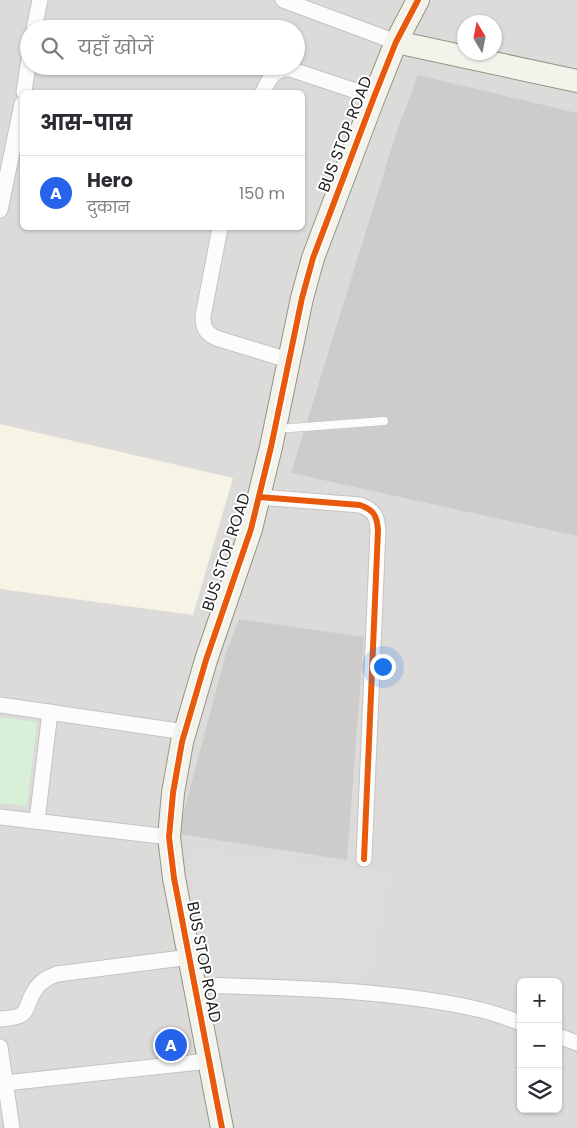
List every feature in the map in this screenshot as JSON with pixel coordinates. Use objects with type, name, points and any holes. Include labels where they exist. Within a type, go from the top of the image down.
[{"type":"street","points":[[36,20],[40,0]]},
{"type":"street","points":[[284,0],[396,42],[577,81]]},
{"type":"street","name":"BUS STOP ROAD","points":[[222,1128],[174,878],[169,837],[173,793],[185,732],[206,660],[251,529],[275,429],[302,298],[313,258],[396,42],[418,0]]},
{"type":"street","points":[[305,74],[374,97]]},
{"type":"street","points":[[24,90],[27,75]]},
{"type":"street","points":[[264,90],[272,75]]},
{"type":"street","points":[[0,210],[20,114]]},
{"type":"street","points":[[220,230],[202,316],[203,327],[207,334],[216,338],[288,360]]},
{"type":"street","points":[[259,497],[360,506],[369,509],[377,518],[364,859]]},
{"type":"street","points":[[0,704],[185,732]]},
{"type":"street","points":[[37,821],[50,712]]},
{"type":"street","points":[[0,817],[169,837]]},
{"type":"street","points":[[0,1019],[19,1017],[27,1010],[36,988],[44,980],[57,974],[190,957]]},
{"type":"street","points":[[195,985],[307,988],[410,997],[479,1009],[517,1022]]},
{"type":"street","points":[[562,1037],[577,1043]]},
{"type":"street","points":[[0,1047],[12,1128]]},
{"type":"street","points":[[5,1083],[209,1061]]},
{"type":"lane","points":[[275,429],[384,421]]},
{"type":"shaded area","points":[[0,0],[577,0],[577,1128],[0,1128]]},
{"type":"shaded area","points":[[0,424],[233,478],[193,615],[0,589]]},
{"type":"shaded area","points":[[192,850],[390,872],[367,979],[207,977]]},
{"type":"green space","points":[[0,717],[37,722],[27,806],[0,803]]},
{"type":"building","points":[[418,75],[577,113],[577,536],[291,473],[396,134]]},
{"type":"building","points":[[239,619],[364,637],[347,860],[178,834],[226,653]]},
{"type":"cycle path","points":[[222,1128],[174,878],[169,837],[173,793],[182,742],[206,660],[251,529],[271,447],[302,298],[313,258],[396,42],[418,0]]},
{"type":"cycle path","points":[[259,497],[360,505],[372,511],[377,521],[364,859]]},
{"type":"place","name":"Hero","points":[[171,1045]]}]
